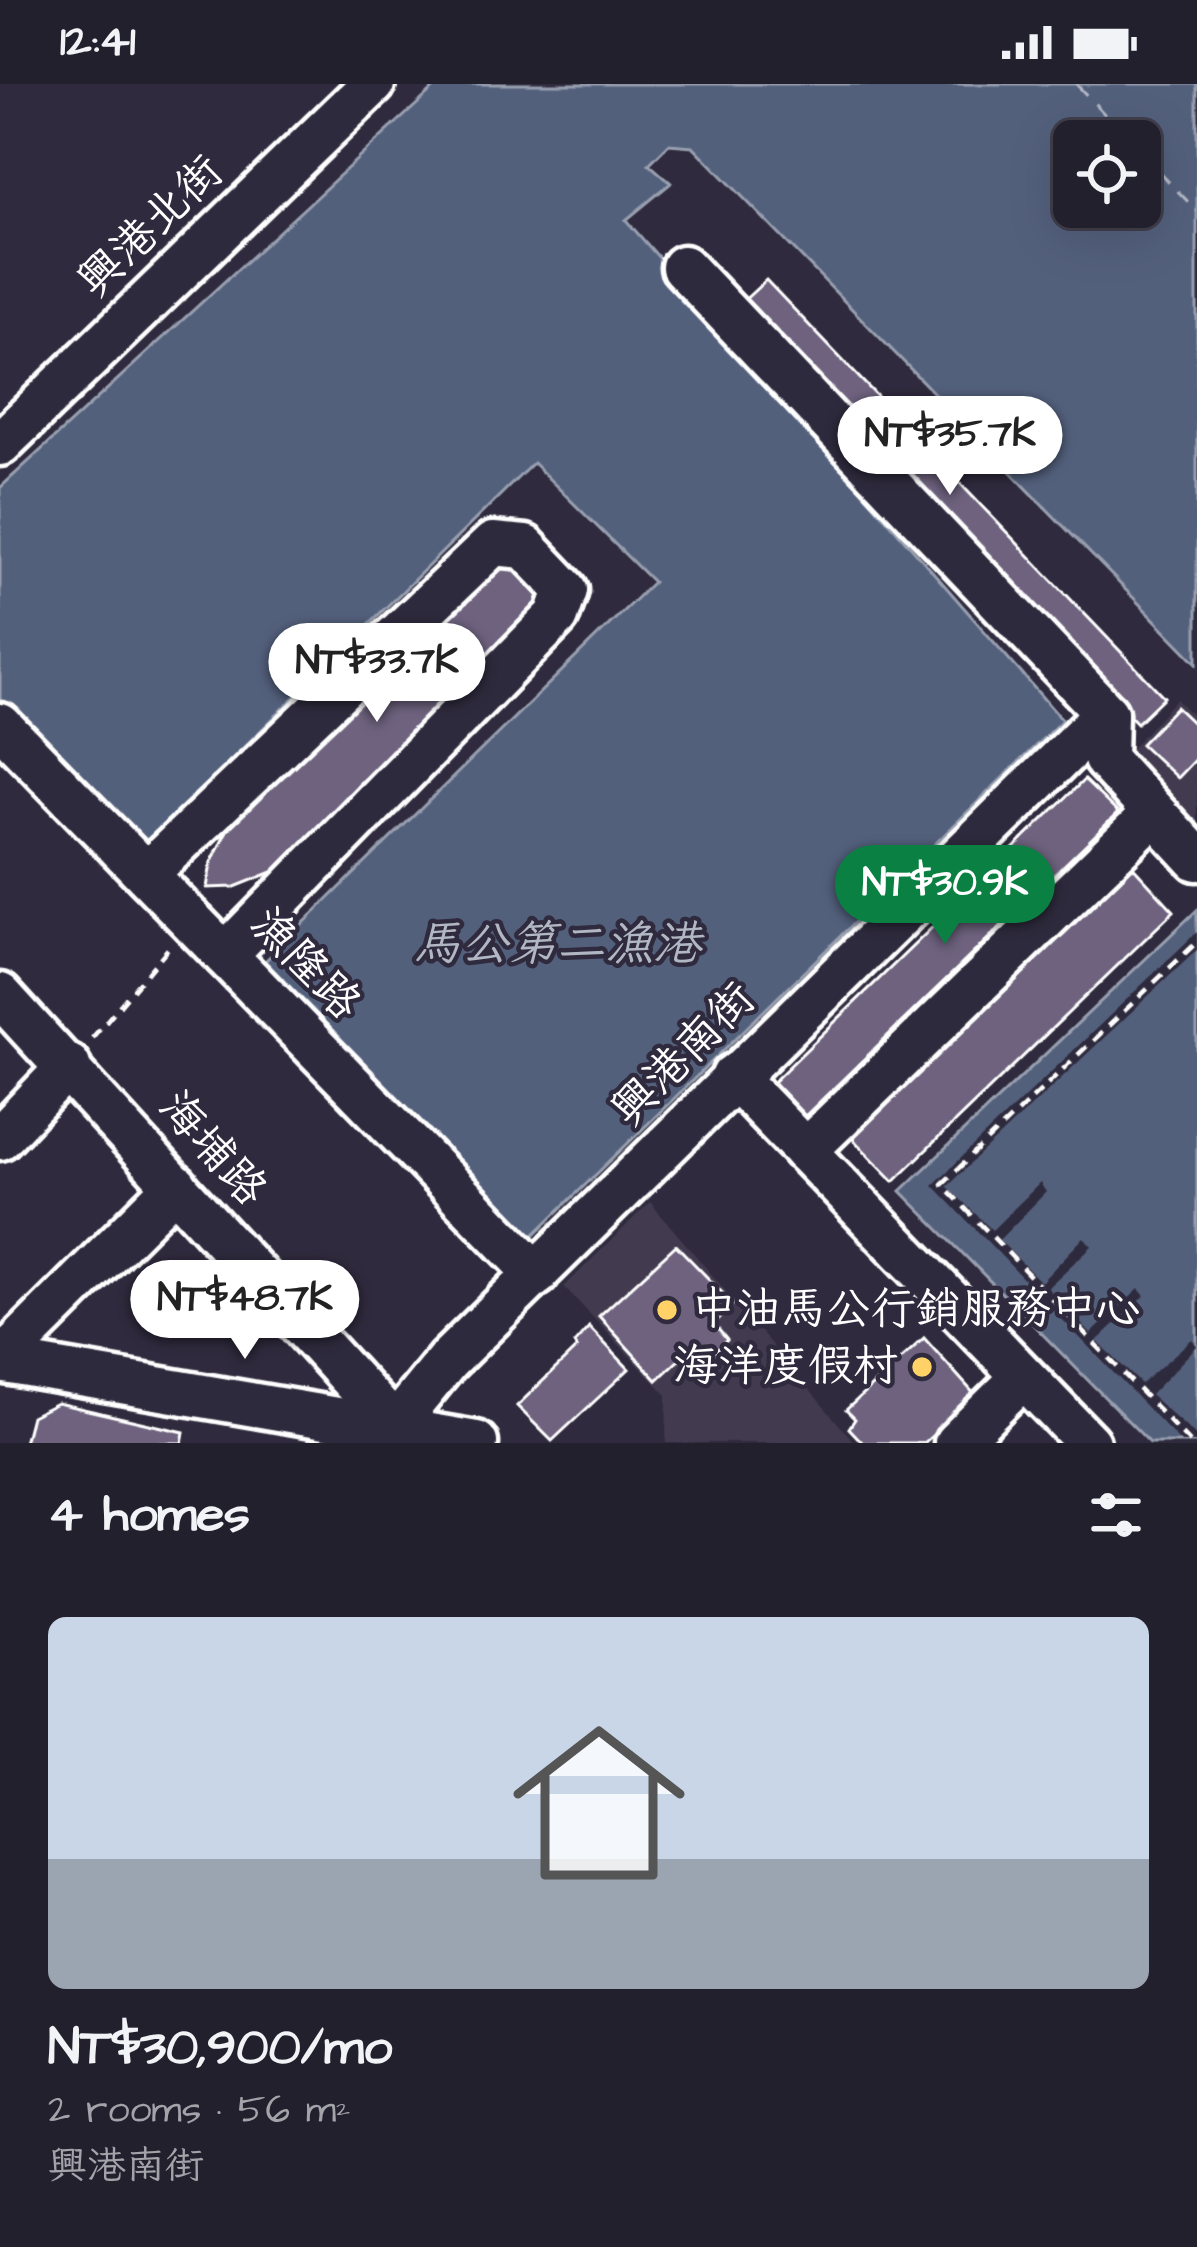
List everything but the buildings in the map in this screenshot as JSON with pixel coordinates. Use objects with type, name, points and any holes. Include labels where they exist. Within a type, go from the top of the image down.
[{"type":"street","name":"興港北街","points":[[0,444],[373,84]]},
{"type":"street","points":[[683,267],[1106,713],[1105,759],[1151,816],[1197,859]]},
{"type":"street","points":[[146,874],[493,544],[525,547],[566,590],[557,616],[225,955]]},
{"type":"street","name":"興港南街","points":[[394,1426],[447,1361],[1106,713]]},
{"type":"street","name":"漁隆路","points":[[0,725],[537,1274]]},
{"type":"street","points":[[805,1151],[1151,816]]},
{"type":"street","name":"海埔路","points":[[0,995],[394,1426]]},
{"type":"street","points":[[0,1138],[69,1066]]},
{"type":"street","points":[[733,1076],[1088,1443]]},
{"type":"street","points":[[0,1361],[176,1186]]},
{"type":"street","points":[[0,1361],[476,1443]]},
{"type":"street","points":[[956,1443],[1023,1377]]},
{"type":"path","points":[[69,1066],[191,920]]},
{"type":"path","points":[[1190,1443],[942,1184],[1197,942]]},
{"type":"shaded area","points":[[1176,699],[1197,720],[1197,826],[1126,754]]},
{"type":"shaded area","name":"中油馬公行銷服務中心","points":[[650,1202],[855,1443],[666,1443],[667,1395],[564,1287]]},
{"type":"water","name":"馬公第二漁港","points":[[439,84],[1197,84],[1197,663],[693,146],[669,144],[649,164],[671,183],[626,220],[1062,720],[533,1236],[265,961],[653,582],[533,463],[141,848],[0,701],[0,488]]},
{"type":"water","points":[[1197,910],[1197,1443],[1150,1443],[901,1191]]},
{"type":"pier","points":[[1197,932],[1197,950],[947,1186],[992,1230],[1040,1183],[1046,1192],[999,1240],[1041,1282],[1084,1237],[1092,1246],[1047,1288],[1091,1334],[1139,1289],[1145,1296],[1097,1341],[1141,1384],[1192,1339],[1197,1346],[1150,1395],[1197,1437],[1197,1443],[1181,1443],[933,1185]]},
{"type":"ferry route","points":[[1076,84],[1110,120]]},
{"type":"ferry route","points":[[1161,174],[1197,211]]},
{"type":"place","name":"中油馬公行銷服務中心","points":[[667,1310]]},
{"type":"place","name":"海洋度假村","points":[[922,1367]]}]
